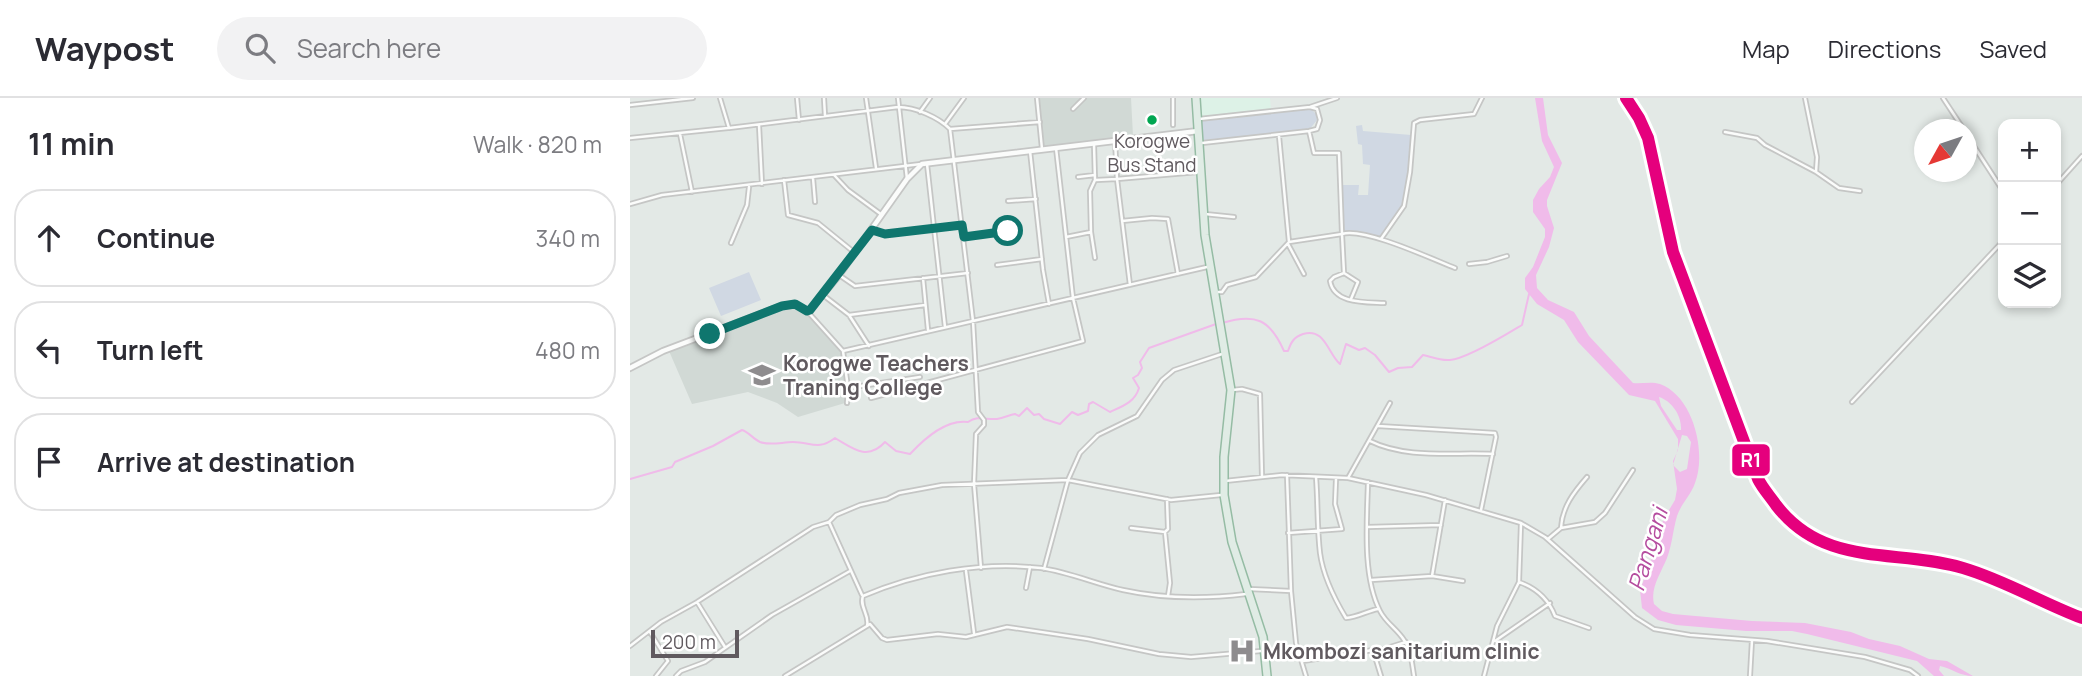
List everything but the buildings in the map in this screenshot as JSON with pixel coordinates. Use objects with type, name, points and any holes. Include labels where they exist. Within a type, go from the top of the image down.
[{"type":"highway","points":[[1196,98],[1204,214],[1231,390],[1224,495],[1232,542],[1265,651],[1267,676]]},
{"type":"street","points":[[630,105],[693,98]]},
{"type":"street","points":[[720,98],[729,128]]},
{"type":"street","points":[[797,98],[799,120]]},
{"type":"street","points":[[824,98],[825,116]]},
{"type":"street","points":[[866,98],[876,169]]},
{"type":"street","points":[[898,98],[907,179]]},
{"type":"street","points":[[919,112],[930,98]]},
{"type":"street","points":[[945,124],[964,98]]},
{"type":"street","points":[[1037,98],[1042,149]]},
{"type":"street","points":[[1073,109],[1084,98]]},
{"type":"street","points":[[1172,98],[1174,125]]},
{"type":"street","points":[[1197,120],[1310,107],[1337,98]]},
{"type":"street","points":[[1381,239],[1404,206],[1414,123],[1474,114],[1482,98]]},
{"type":"street","points":[[1805,98],[1817,158],[1816,172]]},
{"type":"street","points":[[1943,98],[1957,119]]},
{"type":"street","points":[[630,138],[898,107],[910,107],[945,124],[950,130],[973,321],[978,411],[984,420],[984,425],[976,434],[974,484],[981,568]]},
{"type":"street","points":[[1200,143],[1279,136],[1317,129],[1320,120],[1317,109],[1310,107]]},
{"type":"street","points":[[950,130],[1040,122]]},
{"type":"street","points":[[758,125],[762,184]]},
{"type":"street","points":[[630,204],[662,195],[1198,131]]},
{"type":"street","points":[[1310,131],[1314,153],[1339,153],[1344,273]]},
{"type":"street","points":[[1725,132],[1757,138],[1839,188],[1860,191]]},
{"type":"street","points":[[680,134],[692,192]]},
{"type":"street","points":[[1279,136],[1289,243],[1304,274]]},
{"type":"street","points":[[1115,140],[1130,285]]},
{"type":"street","points":[[1094,144],[1095,177],[1090,191],[1095,258]]},
{"type":"street","points":[[871,398],[1083,341],[1073,298],[1056,148]]},
{"type":"street","points":[[1030,150],[1048,304]]},
{"type":"street","points":[[1977,151],[1998,183]]},
{"type":"street","points":[[2059,182],[2082,156]]},
{"type":"street","points":[[807,311],[839,275],[907,179],[924,164]]},
{"type":"street","points":[[924,164],[945,327]]},
{"type":"street","points":[[1078,177],[1117,179],[1201,172]]},
{"type":"street","points":[[833,174],[848,190],[882,215]]},
{"type":"street","points":[[813,176],[815,202]]},
{"type":"street","points":[[784,180],[788,215],[818,223],[855,253]]},
{"type":"street","points":[[731,243],[747,205],[750,186]]},
{"type":"street","points":[[1008,201],[1036,199]]},
{"type":"street","points":[[1204,214],[1234,217]]},
{"type":"street","points":[[1122,221],[1168,219],[1178,274]]},
{"type":"street","points":[[872,230],[885,234],[962,225]]},
{"type":"street","points":[[964,237],[1008,231]]},
{"type":"street","points":[[1066,237],[1091,232]]},
{"type":"street","points":[[1215,292],[1222,292],[1227,285],[1256,278],[1289,243],[1348,232],[1381,239],[1455,268]]},
{"type":"street","points":[[1852,402],[1999,245]]},
{"type":"street","points":[[1469,264],[1507,256]]},
{"type":"street","points":[[997,265],[1042,259]]},
{"type":"street","points":[[843,351],[1211,266]]},
{"type":"street","points":[[839,275],[855,286],[968,273]]},
{"type":"street","points":[[1344,273],[1330,281],[1331,287],[1340,297],[1384,303]]},
{"type":"street","points":[[1344,273],[1358,284],[1351,299]]},
{"type":"street","points":[[923,278],[928,331]]},
{"type":"street","points":[[823,295],[849,314],[869,346]]},
{"type":"street","points":[[630,368],[663,351],[782,306],[795,304],[807,311],[843,351],[848,388],[847,403]]},
{"type":"street","points":[[849,314],[925,305]]},
{"type":"street","points":[[1044,569],[1068,480],[1080,453],[1098,435],[1137,416],[1162,380],[1174,370],[1225,353]]},
{"type":"street","points":[[848,388],[920,377]]},
{"type":"street","points":[[1231,390],[1242,389],[1261,394],[1262,477]]},
{"type":"street","points":[[1348,478],[1390,404]]},
{"type":"street","points":[[1378,426],[1492,433],[1496,437],[1481,510]]},
{"type":"street","points":[[1370,442],[1384,448],[1420,453],[1493,454]]},
{"type":"street","points":[[1548,539],[1562,528],[1595,522],[1605,513],[1633,470]]},
{"type":"street","points":[[1287,475],[1291,591],[1296,643],[1306,676]]},
{"type":"street","points":[[1223,482],[1287,475],[1348,478],[1481,510],[1521,523],[1548,539],[1635,617],[1654,629],[1865,657],[1910,670],[1918,676]]},
{"type":"street","points":[[1315,477],[1320,554],[1326,579],[1346,618],[1359,617],[1378,609]]},
{"type":"street","points":[[1288,533],[1342,529],[1335,504],[1336,477]]},
{"type":"street","points":[[1562,528],[1566,505],[1587,477]]},
{"type":"street","points":[[630,646],[661,622],[697,602],[813,527],[829,522],[836,514],[899,493],[942,485],[1068,480],[1167,499],[1202,499],[1224,495]]},
{"type":"street","points":[[1368,482],[1367,527],[1371,580],[1378,609],[1387,623],[1406,642],[1414,676]]},
{"type":"street","points":[[1167,499],[1166,532],[1170,583],[1168,597]]},
{"type":"street","points":[[1432,576],[1445,500]]},
{"type":"street","points":[[829,522],[863,596],[867,626]]},
{"type":"street","points":[[1484,676],[1497,626],[1519,582],[1521,523]]},
{"type":"street","points":[[1367,527],[1441,525]]},
{"type":"street","points":[[1131,528],[1166,532]]},
{"type":"street","points":[[863,596],[908,578],[981,568],[1044,569],[1121,590],[1168,597],[1291,591]]},
{"type":"street","points":[[1026,588],[1030,568]]},
{"type":"street","points":[[966,569],[974,634]]},
{"type":"street","points":[[676,676],[681,671],[705,662],[772,615],[850,571]]},
{"type":"street","points":[[1371,580],[1432,576],[1463,581]]},
{"type":"street","points":[[1519,582],[1530,586],[1550,603],[1555,616],[1589,628]]},
{"type":"street","points":[[697,602],[726,648]]},
{"type":"street","points":[[1493,643],[1550,603]]},
{"type":"street","points":[[785,676],[870,624],[887,640],[938,634],[966,637],[1007,627],[1159,654],[1191,657],[1265,651]]},
{"type":"street","points":[[650,632],[668,661],[656,676]]},
{"type":"street","points":[[1750,676],[1752,640]]},
{"type":"street","points":[[1303,661],[1361,650],[1374,652],[1406,642]]},
{"type":"street","points":[[1374,652],[1381,676]]},
{"type":"street","points":[[661,672],[664,676]]},
{"type":"shaded area","points":[[1038,98],[1131,98],[1133,136],[1043,148]]},
{"type":"shaded area","points":[[1199,98],[1270,98],[1271,109],[1200,117]]},
{"type":"shaded area","points":[[1535,98],[1543,98],[1548,135],[1562,163],[1547,200],[1554,228],[1549,247],[1536,275],[1537,288],[1548,300],[1574,312],[1589,336],[1633,383],[1657,383],[1671,390],[1689,412],[1698,441],[1698,470],[1693,487],[1677,516],[1669,553],[1655,586],[1654,604],[1662,611],[1673,614],[1805,623],[1851,632],[1900,646],[1929,659],[1947,661],[1973,676],[1940,666],[1939,670],[1944,676],[1934,676],[1917,661],[1792,631],[1746,631],[1676,625],[1658,620],[1642,608],[1640,590],[1659,540],[1663,520],[1675,500],[1677,489],[1674,466],[1680,472],[1687,469],[1691,442],[1687,436],[1682,435],[1678,448],[1678,439],[1655,401],[1629,395],[1578,342],[1564,320],[1537,304],[1525,289],[1525,278],[1533,267],[1545,237],[1545,229],[1533,212],[1533,200],[1554,167],[1542,141]],"holes":[[[1659,397],[1675,410],[1681,430],[1677,430],[1661,406]]]},
{"type":"shaded area","points":[[1310,108],[1316,114],[1317,120],[1309,130],[1203,142],[1200,121]]},
{"type":"shaded area","points":[[1362,125],[1363,131],[1411,135],[1403,206],[1379,238],[1342,230],[1341,185],[1359,185],[1358,195],[1368,195],[1370,165],[1363,164],[1362,145],[1358,144],[1356,126]]},
{"type":"shaded area","points":[[749,272],[761,300],[721,316],[709,288]]},
{"type":"shaded area","name":"Korogwe Teachers Traning College","points":[[794,306],[806,313],[842,352],[845,403],[798,417],[777,403],[748,392],[692,404],[669,351]]},
{"type":"waterway","points":[[1222,323],[1244,319],[1260,321],[1273,332],[1284,351],[1288,351],[1293,340],[1300,335],[1316,334],[1340,364],[1346,344],[1359,350],[1365,348],[1375,355],[1389,372],[1412,367],[1423,355],[1443,360],[1457,359],[1497,340],[1522,325],[1529,294]]},
{"type":"waterway","points":[[630,479],[672,467],[675,462],[742,430],[764,443],[819,445],[835,438],[859,451],[872,451],[885,442],[896,451],[910,454],[929,436],[952,423],[979,418],[997,419],[1015,414],[1019,416],[1027,408],[1034,415],[1039,414],[1044,419],[1060,424],[1072,412],[1078,415],[1088,411],[1089,404],[1093,402],[1110,412],[1135,397],[1139,388],[1133,378],[1142,368],[1140,362],[1149,348],[1216,324]]},
{"type":"transit line","name":"R1","points":[[1626,98],[1648,138],[1673,252],[1758,479],[1776,505],[1795,525],[1816,539],[1839,548],[1963,568],[2082,618]]},
{"type":"place","name":"Korogwe Bus Stand","points":[[1152,120]]},
{"type":"place","name":"Korogwe Teachers Traning College","points":[[762,375]]},
{"type":"place","name":"Mkombozi sanitarium clinic","points":[[1242,651]]},
{"type":"route","points":[[710,334],[782,306],[795,304],[810,310],[872,230],[885,234],[962,225],[964,237],[1008,231]]},
{"type":"water label","name":"Pangani","points":[[1647,549]]}]
